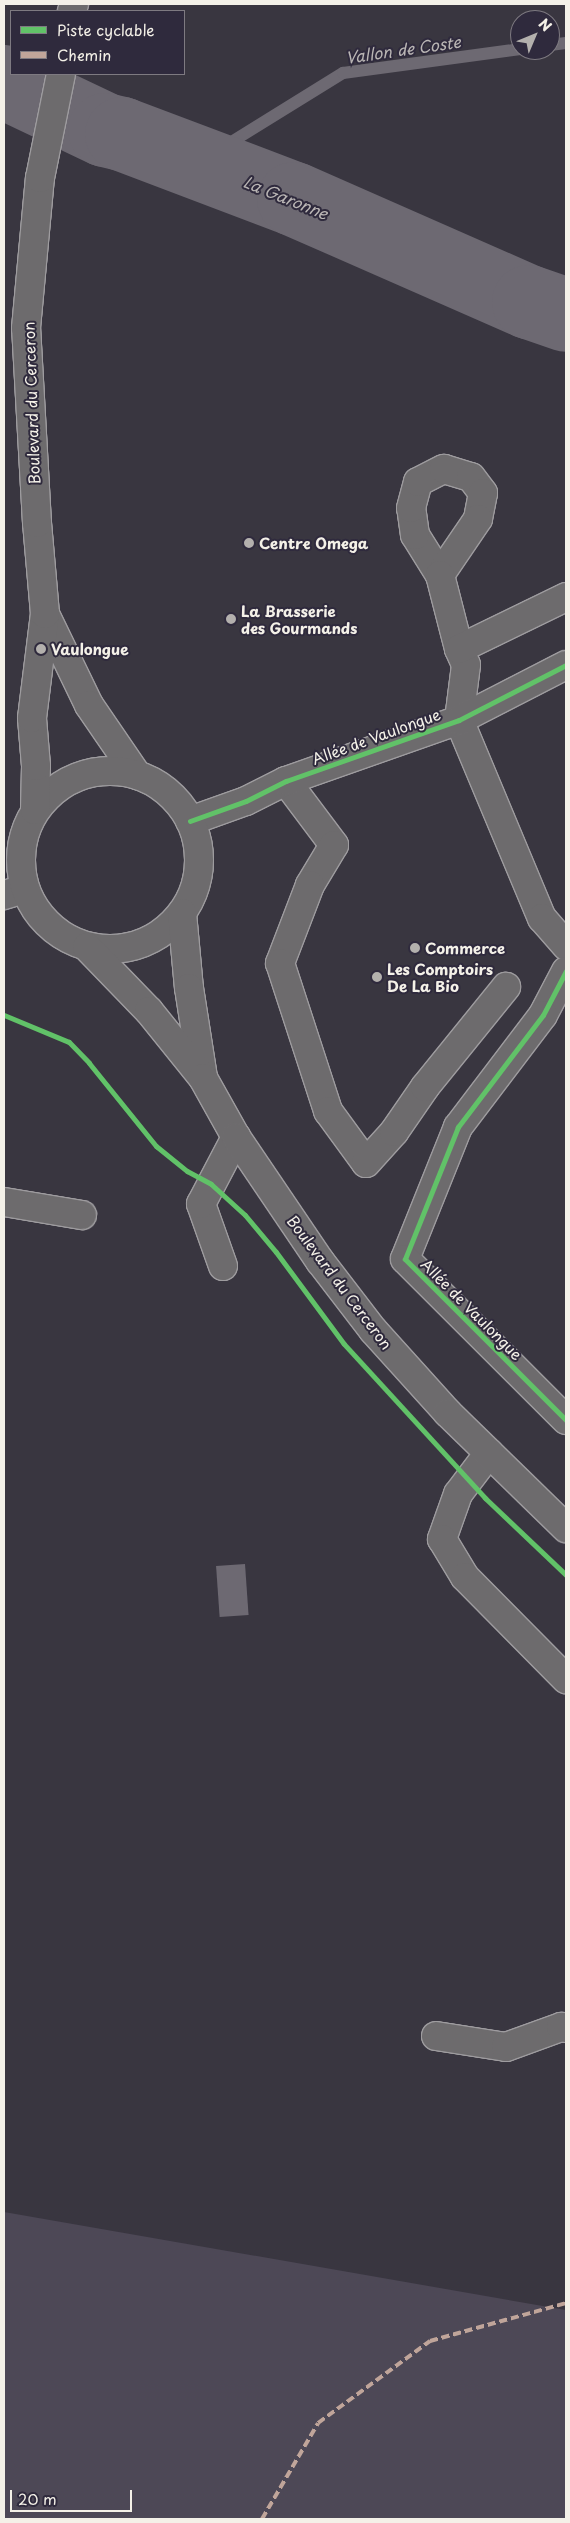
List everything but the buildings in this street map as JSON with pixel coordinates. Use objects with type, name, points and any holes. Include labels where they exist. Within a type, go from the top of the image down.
[{"type":"main road","name":"Boulevard du Cerceron","points":[[35,810],[36,766],[32,718],[45,614],[37,523],[26,328],[40,178],[61,75]]},
{"type":"main road","points":[[440,574],[466,665],[459,720]]},
{"type":"main road","points":[[460,649],[566,597]]},
{"type":"main road","name":"Boulevard du Cerceron","points":[[45,614],[89,705],[137,775]]},
{"type":"main road","name":"Allée de Vaulongue","points":[[190,821],[246,801],[286,781],[459,720],[566,665]]},
{"type":"main road","name":"Allée de Vaulongue","points":[[459,720],[542,918],[566,946]]},
{"type":"main road","points":[[108,770],[137,775],[159,785],[177,800],[190,821],[198,844],[199,868],[194,892],[182,913],[163,932],[140,945],[114,950],[87,947],[60,935],[14,892],[23,834],[35,810],[54,789],[80,775],[108,770]]},
{"type":"main road","points":[[286,781],[334,845],[310,885],[280,963],[328,1111],[366,1163],[394,1132],[425,1088],[506,987]]},
{"type":"main road","name":"Boulevard du Cerceron","points":[[182,913],[189,988],[204,1078]]},
{"type":"main road","name":"Boulevard du Cerceron","points":[[87,947],[149,1011],[204,1078],[236,1138],[320,1261],[373,1330],[448,1413],[566,1528]]},
{"type":"main road","name":"Allée de Vaulongue","points":[[566,971],[543,1015],[458,1127],[405,1259],[566,1420]]},
{"type":"main road","points":[[223,1266],[201,1204],[236,1138]]},
{"type":"main road","points":[[4,1202],[82,1215]]},
{"type":"main road","points":[[488,1453],[458,1494],[442,1539],[464,1578],[566,1679]]},
{"type":"main road","points":[[436,2036],[506,2047],[561,2027],[566,2028]]},
{"type":"shaded area","points":[[4,58],[10,61],[10,75],[41,75],[88,96],[142,126],[196,164],[157,162],[91,139],[4,99]]},
{"type":"shaded area","points":[[245,1564],[249,1615],[220,1617],[216,1566]]},
{"type":"shaded area","points":[[4,2212],[566,2310],[566,2519],[4,2519]]},
{"type":"waterway","name":"Vallon de Coste","points":[[560,44],[566,43]]},
{"type":"waterway","name":"Vallon de Coste","points":[[196,164],[343,73],[510,50]]},
{"type":"waterway","name":"La Garonne","points":[[4,82],[105,130],[122,134],[294,199],[529,302],[566,315]]},
{"type":"marked path","points":[[262,2519],[318,2423],[430,2341],[566,2303]]},
{"type":"cycle path","points":[[190,821],[246,801],[286,781],[459,720],[566,665]]},
{"type":"cycle path","points":[[566,971],[543,1015],[458,1127],[405,1259],[566,1420]]},
{"type":"cycle path","points":[[4,1015],[69,1042],[89,1063],[156,1146],[187,1171],[211,1184],[245,1215],[276,1252],[344,1344],[485,1498],[566,1575]]},
{"type":"place","name":"Centre Omega","points":[[249,543]]},
{"type":"place","name":"La Brasserie des Gourmands","points":[[231,619]]},
{"type":"place","name":"Vaulongue","points":[[41,649]]},
{"type":"place","name":"Commerce","points":[[415,948]]},
{"type":"place","name":"Les Comptoirs De La Bio","points":[[377,977]]}]
